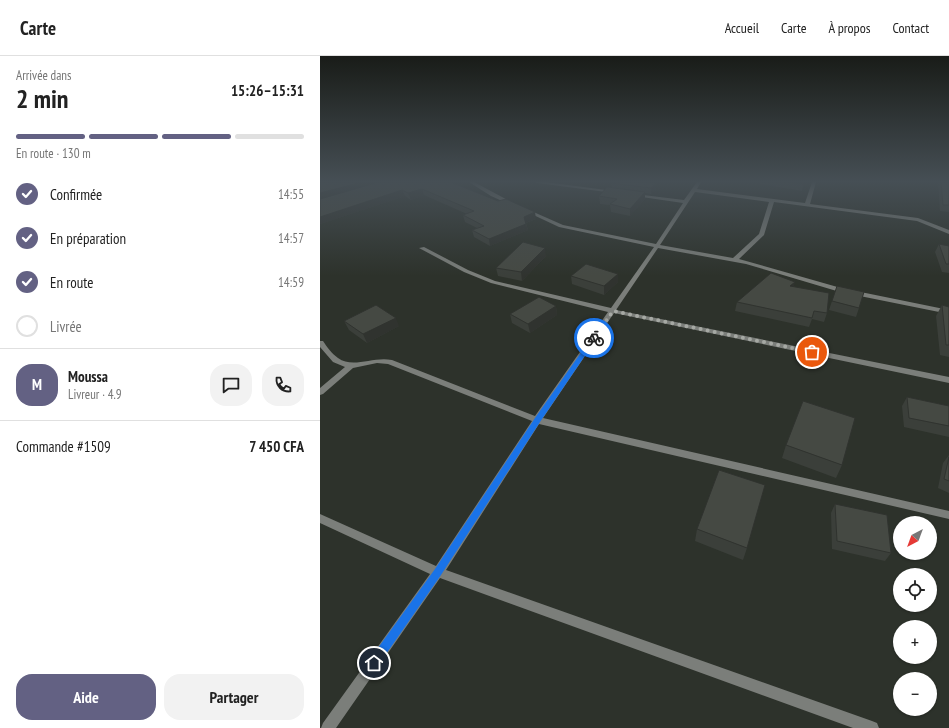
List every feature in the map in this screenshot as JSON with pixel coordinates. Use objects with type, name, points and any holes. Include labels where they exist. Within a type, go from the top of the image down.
[{"type":"street","points":[[533,213],[561,226],[657,246],[747,262],[840,290],[949,312]]},
{"type":"street","points":[[328,728],[438,572],[537,420],[613,311],[678,213]]},
{"type":"street","points":[[734,260],[760,235],[768,213]]},
{"type":"street","points":[[869,213],[918,220],[949,232]]},
{"type":"street","points":[[422,248],[466,272],[493,282],[613,311],[949,380]]},
{"type":"street","points":[[320,343],[336,360],[350,366]]},
{"type":"street","points":[[320,392],[350,366],[377,361],[389,362],[537,420],[949,516]]},
{"type":"street","points":[[320,518],[438,572],[872,728]]},
{"type":"building","points":[[320,213],[331,213],[320,217]]},
{"type":"building","points":[[468,213],[532,213],[524,217],[526,224],[489,239],[472,230],[484,226],[463,215]]},
{"type":"building","points":[[523,242],[545,248],[521,272],[496,268]]},
{"type":"building","points":[[939,244],[949,246],[949,264],[946,264]]},
{"type":"building","points":[[586,264],[618,274],[604,286],[571,276]]},
{"type":"building","points":[[771,273],[795,282],[790,286],[829,293],[827,313],[814,311],[812,318],[737,302]]},
{"type":"building","points":[[837,286],[864,292],[859,308],[832,301]]},
{"type":"building","points":[[539,297],[556,306],[528,324],[510,314]]},
{"type":"building","points":[[376,305],[396,318],[363,334],[344,321]]},
{"type":"building","points":[[942,305],[949,307],[949,345],[946,345]]},
{"type":"building","points":[[907,397],[949,406],[949,426],[909,418]]},
{"type":"building","points":[[803,401],[855,418],[842,465],[786,445]]},
{"type":"building","points":[[949,457],[949,481],[944,479]]},
{"type":"building","points":[[719,470],[765,485],[747,548],[697,529]]},
{"type":"building","points":[[835,504],[887,515],[891,553],[837,541]]},
{"type":"way so far","points":[[594,338],[613,311],[812,352]]},
{"type":"route","points":[[374,663],[438,572],[537,420],[594,338]]}]
